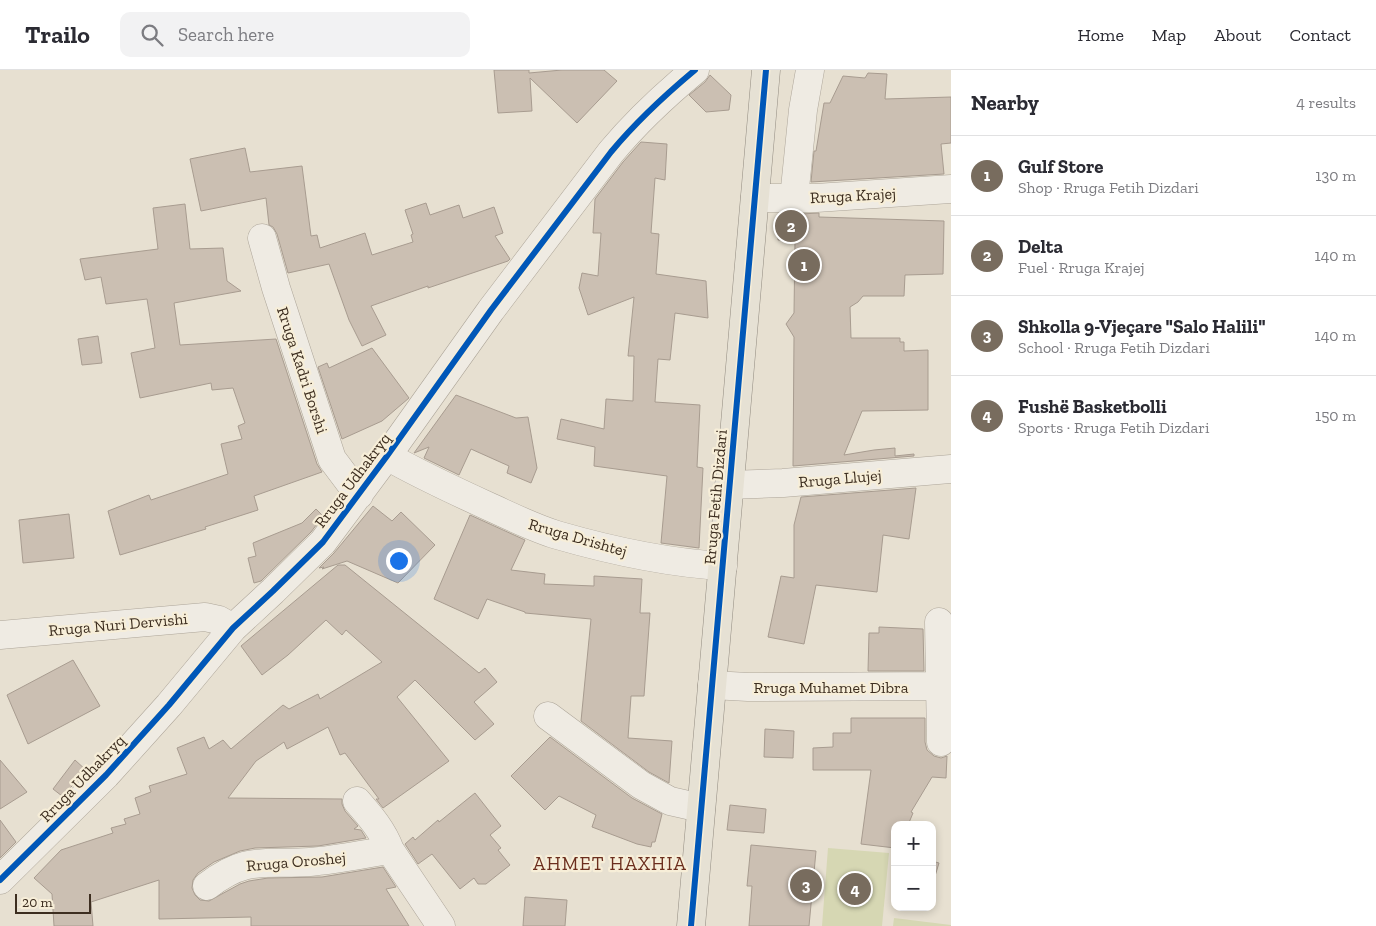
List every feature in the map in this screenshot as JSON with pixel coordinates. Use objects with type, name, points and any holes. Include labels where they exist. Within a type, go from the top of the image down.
[{"type":"main road","name":"Rruga Fetih Dizdari","points":[[691,926],[766,70]]},
{"type":"street","name":"Rruga Udhakryq","points":[[0,880],[106,775],[169,705],[233,628],[273,592],[323,542],[359,495],[491,310],[611,152],[627,133],[670,91],[695,70]]},
{"type":"street","points":[[794,198],[803,110],[810,70]]},
{"type":"street","name":"Rruga Krajej","points":[[755,198],[816,198],[951,188]]},
{"type":"street","name":"Rruga Kadri Borshi","points":[[262,238],[276,288],[332,459],[359,495]]},
{"type":"street","name":"Rruga Drishtej","points":[[387,456],[407,468],[523,522],[557,535],[684,563],[722,566]]},
{"type":"street","name":"Rruga Llujej","points":[[730,485],[783,483],[951,469]]},
{"type":"street","name":"Rruga Nuri Dervishi","points":[[0,634],[205,617],[219,620],[233,628]]},
{"type":"street","points":[[940,622],[946,686],[941,742]]},
{"type":"street","name":"Rruga Muhamet Dibra","points":[[712,685],[748,687],[946,686]]},
{"type":"street","points":[[548,716],[640,785],[670,801],[701,808]]},
{"type":"street","points":[[357,801],[377,823],[390,850],[441,926]]},
{"type":"street","name":"Rruga Oroshej","points":[[207,886],[224,873],[238,866],[252,863],[309,862],[390,850]]},
{"type":"green space","points":[[828,848],[889,853],[882,926],[822,926]]},
{"type":"green space","points":[[894,918],[951,925],[951,926],[893,926]]},
{"type":"building","points":[[494,70],[529,70],[529,73],[562,70],[604,70],[617,81],[577,123],[530,78],[532,111],[498,113]]},
{"type":"building","points":[[868,73],[887,74],[885,99],[951,97],[951,143],[941,144],[944,174],[811,182],[814,151],[816,151],[824,103],[830,103],[843,76],[865,78]]},
{"type":"building","points":[[710,75],[731,95],[729,110],[706,112],[689,95],[705,82]]},
{"type":"building","points":[[641,142],[667,144],[665,180],[655,178],[651,233],[659,234],[656,274],[706,281],[708,318],[675,313],[670,360],[658,359],[655,402],[700,405],[697,467],[703,468],[699,548],[661,543],[667,476],[594,466],[595,447],[557,439],[561,419],[604,429],[606,399],[633,401],[634,356],[628,356],[634,297],[588,315],[579,288],[582,273],[598,276],[601,233],[593,233],[595,199]]},
{"type":"building","points":[[245,148],[250,172],[302,166],[311,236],[317,235],[320,248],[365,233],[372,255],[413,242],[411,235],[413,234],[405,210],[426,203],[430,215],[459,205],[463,218],[494,207],[503,233],[495,236],[510,259],[371,306],[386,335],[362,346],[349,320],[329,264],[288,273],[277,234],[273,227],[269,225],[266,198],[201,211],[190,159]]},
{"type":"building","points":[[185,204],[190,249],[223,248],[227,281],[241,291],[174,303],[180,345],[276,339],[317,464],[322,472],[254,496],[258,510],[205,527],[206,529],[120,555],[108,511],[149,495],[151,500],[228,474],[221,444],[242,439],[238,426],[245,423],[233,388],[212,390],[211,383],[140,398],[131,353],[155,348],[147,299],[106,304],[101,277],[85,280],[80,259],[158,249],[153,208]]},
{"type":"building","points":[[819,213],[819,217],[944,221],[943,274],[905,275],[904,296],[863,296],[850,307],[851,338],[900,338],[900,342],[904,342],[904,351],[928,350],[928,410],[862,411],[844,455],[895,448],[895,456],[914,454],[914,456],[793,466],[794,337],[786,324],[794,313],[795,240],[778,240],[779,217],[800,218],[800,214]]},
{"type":"building","points":[[98,336],[102,363],[82,365],[78,339]]},
{"type":"building","points":[[372,348],[409,398],[382,421],[342,439],[318,367],[327,363],[329,368]]},
{"type":"building","points":[[456,395],[516,418],[528,417],[537,468],[531,483],[507,473],[509,466],[471,449],[459,475],[424,458],[429,447],[414,453]]},
{"type":"building","points":[[916,488],[909,539],[883,535],[877,592],[816,585],[804,644],[768,637],[781,576],[794,578],[794,525],[801,497]]},
{"type":"building","points":[[373,506],[392,521],[401,512],[435,545],[398,583],[347,561],[322,569],[324,567],[319,568],[334,553]]},
{"type":"building","points":[[316,509],[323,516],[311,532],[261,581],[254,583],[248,558],[256,556],[253,543],[302,523]]},
{"type":"building","points":[[69,514],[74,558],[23,563],[19,520]]},
{"type":"building","points":[[470,515],[525,540],[511,570],[545,574],[544,584],[594,586],[594,576],[642,579],[640,613],[650,613],[644,696],[631,696],[628,738],[672,741],[669,783],[649,772],[581,721],[591,619],[525,613],[487,599],[478,619],[434,599]]},
{"type":"building","points":[[338,565],[345,565],[479,673],[485,668],[497,682],[474,702],[494,724],[475,740],[415,680],[397,697],[449,761],[383,808],[376,799],[379,799],[345,753],[340,755],[328,727],[287,749],[284,742],[256,761],[228,798],[342,799],[345,811],[358,826],[354,829],[361,830],[366,838],[318,846],[255,848],[240,851],[214,862],[198,873],[193,880],[192,888],[200,900],[209,901],[249,881],[268,878],[322,877],[383,867],[396,887],[386,889],[409,926],[251,926],[251,917],[159,919],[159,880],[91,902],[93,926],[54,926],[52,894],[34,878],[61,850],[113,833],[111,828],[126,824],[124,819],[140,814],[135,798],[151,792],[149,786],[187,774],[177,748],[204,737],[209,749],[223,740],[231,749],[283,705],[289,709],[318,694],[320,699],[382,662],[346,630],[342,635],[326,620],[288,655],[262,675],[241,646]]},
{"type":"building","points":[[879,627],[923,629],[924,671],[868,671],[869,633],[879,633]]},
{"type":"building","points":[[73,660],[100,706],[28,744],[7,695]]},
{"type":"building","points":[[851,718],[925,718],[927,750],[934,756],[941,758],[947,756],[946,778],[932,777],[911,812],[913,813],[910,821],[891,821],[891,848],[861,844],[871,770],[813,770],[813,748],[833,747],[833,733],[851,733]]},
{"type":"building","points":[[765,729],[794,731],[793,758],[764,757]]},
{"type":"building","points":[[550,737],[632,798],[662,814],[655,842],[652,842],[651,847],[637,844],[592,827],[596,815],[559,796],[545,810],[511,776]]},
{"type":"building","points":[[0,760],[27,792],[0,809]]},
{"type":"building","points":[[75,760],[87,771],[62,796],[53,789]]},
{"type":"building","points":[[475,793],[501,826],[490,835],[501,848],[498,850],[510,865],[486,884],[478,884],[474,878],[460,889],[432,854],[418,864],[405,844],[413,837],[415,840],[438,820],[439,822]]},
{"type":"building","points":[[730,805],[766,809],[764,833],[727,830]]},
{"type":"building","points":[[0,820],[16,842],[0,858]]},
{"type":"building","points":[[751,845],[816,851],[809,926],[749,926],[752,886],[747,886]]},
{"type":"building","points":[[936,862],[939,863],[936,873]]},
{"type":"building","points":[[525,897],[567,900],[565,926],[523,926]]},
{"type":"cycle path","points":[[0,880],[106,775],[169,705],[233,628],[323,542],[491,310],[611,152],[651,109],[695,70]]},
{"type":"cycle path","points":[[691,926],[766,70]]},
{"type":"place","name":"Delta","points":[[791,226]]},
{"type":"place","name":"Gulf Store","points":[[804,265]]},
{"type":"place","name":"Shkolla 9-Vjeçare \"Salo Halili\"","points":[[806,885]]},
{"type":"place","name":"Fushë Basketbolli","points":[[855,889]]},
{"type":"district","name":"AHMET HAXHIA","points":[[610,863]]}]
